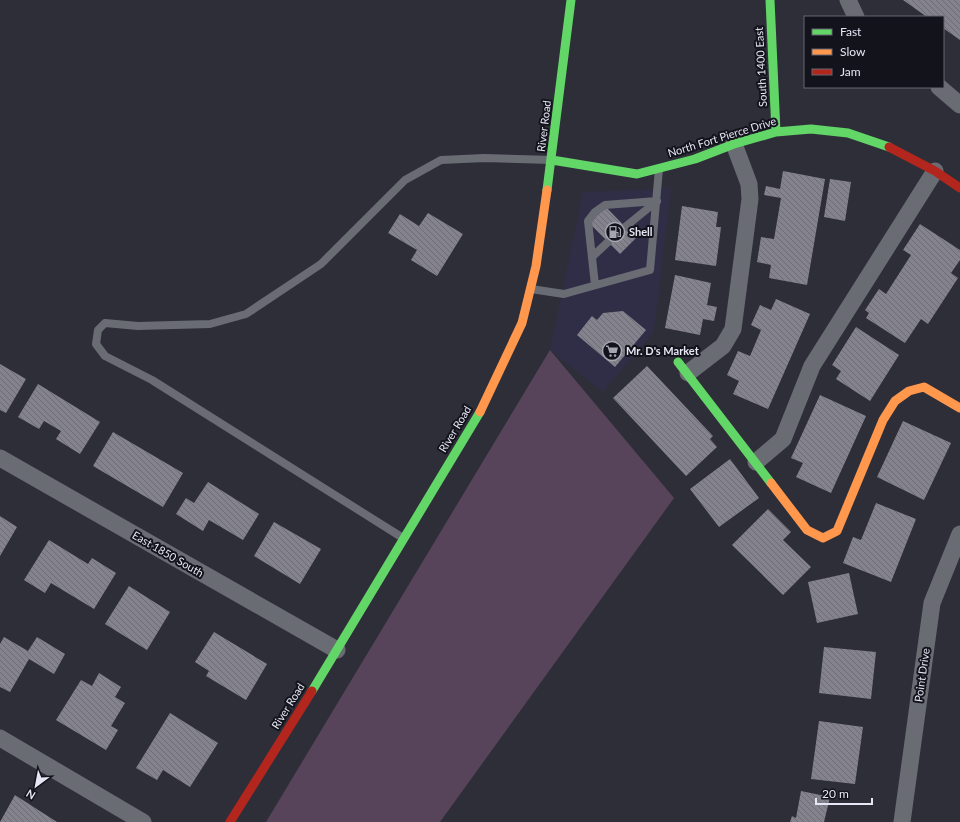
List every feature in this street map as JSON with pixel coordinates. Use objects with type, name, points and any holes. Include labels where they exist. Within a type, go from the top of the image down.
[{"type":"street","name":"River Road","points":[[230,822],[337,650],[481,410],[522,323],[536,266],[552,160],[571,0]]},
{"type":"street","name":"South 1400 East","points":[[770,0],[776,132]]},
{"type":"street","points":[[848,0],[856,16]]},
{"type":"street","points":[[940,88],[960,105]]},
{"type":"street","name":"North Fort Pierce Drive","points":[[552,160],[638,174],[695,159],[734,144],[776,132],[811,129],[848,133],[894,149],[960,188]]},
{"type":"street","points":[[734,144],[749,184],[750,199],[733,329],[723,346],[683,368],[807,530],[823,538],[837,531],[883,420],[895,401],[908,391],[924,387],[960,408]]},
{"type":"street","points":[[756,462],[783,439],[812,366],[935,172]]},
{"type":"street","name":"East 1850 South","points":[[0,458],[337,650]]},
{"type":"street","name":"Point Drive","points":[[902,822],[932,603],[960,534]]},
{"type":"street","points":[[0,738],[143,822]]},
{"type":"lane","points":[[404,538],[152,380],[105,356],[96,344],[98,330],[105,323],[138,326],[210,324],[246,314],[321,264],[405,180],[441,160],[484,158],[552,160]]},
{"type":"lane","points":[[531,288],[564,294],[650,270],[659,169]]},
{"type":"lane","points":[[625,227],[657,201]]},
{"type":"lane","points":[[595,285],[588,221],[595,212],[605,205],[657,201]]},
{"type":"lane","points":[[592,257],[608,242]]},
{"type":"shaded area","points":[[671,188],[654,332],[603,392],[550,350],[583,192]]},
{"type":"shaded area","points":[[550,350],[674,498],[440,822],[266,822]]},
{"type":"building","points":[[903,0],[960,0],[960,40],[944,29],[944,16],[926,16]]},
{"type":"building","points":[[783,171],[825,179],[807,285],[769,278],[771,265],[757,262],[761,237],[774,239],[781,198],[764,195],[766,186],[780,189]]},
{"type":"building","points":[[830,179],[851,182],[845,221],[824,217]]},
{"type":"building","points":[[682,206],[718,212],[716,227],[721,227],[716,266],[675,260]]},
{"type":"building","name":"Shell","points":[[606,207],[636,238],[620,254],[589,223]]},
{"type":"building","points":[[428,213],[463,234],[437,276],[411,260],[417,250],[388,233],[400,214],[419,226]]},
{"type":"building","points":[[920,224],[960,250],[960,260],[951,273],[958,278],[928,324],[921,319],[905,343],[866,318],[869,313],[865,310],[879,289],[886,294],[911,255],[903,250]]},
{"type":"building","points":[[675,275],[711,283],[707,305],[717,307],[714,321],[703,319],[700,335],[665,328]]},
{"type":"building","points":[[776,299],[810,314],[768,409],[733,394],[739,381],[727,375],[738,351],[750,356],[761,330],[751,325],[760,305],[771,310]]},
{"type":"building","name":"Mr. D's Market","points":[[623,311],[646,330],[615,367],[577,335],[592,316],[597,320],[603,313]]},
{"type":"building","points":[[856,327],[899,355],[870,401],[836,379],[841,371],[832,365]]},
{"type":"building","points":[[0,364],[26,379],[6,413],[0,410]]},
{"type":"building","points":[[647,366],[713,436],[710,439],[717,447],[686,476],[613,398]]},
{"type":"building","points":[[38,384],[100,422],[80,454],[56,439],[61,431],[44,421],[39,429],[18,417]]},
{"type":"building","points":[[820,395],[866,416],[831,493],[796,477],[803,463],[791,458]]},
{"type":"building","points":[[903,421],[951,443],[924,500],[877,477]]},
{"type":"building","points":[[113,432],[183,473],[163,507],[93,466]]},
{"type":"building","points":[[730,459],[759,498],[719,527],[690,489]]},
{"type":"building","points":[[208,482],[259,514],[243,540],[209,520],[203,531],[176,514],[186,498],[194,503]]},
{"type":"building","points":[[876,503],[916,519],[891,582],[843,563],[853,537],[861,540]]},
{"type":"building","points":[[768,509],[791,532],[783,540],[811,567],[783,595],[732,545]]},
{"type":"building","points":[[0,516],[17,527],[0,556]]},
{"type":"building","points":[[274,522],[321,549],[300,584],[254,556]]},
{"type":"building","points":[[49,540],[88,564],[92,558],[116,573],[94,609],[51,583],[45,593],[24,580]]},
{"type":"building","points":[[849,573],[858,614],[817,623],[808,582]]},
{"type":"building","points":[[129,586],[170,612],[147,650],[105,624]]},
{"type":"building","points":[[214,632],[267,664],[246,700],[206,676],[209,671],[195,662]]},
{"type":"building","points":[[4,637],[28,651],[37,637],[65,654],[54,674],[29,659],[10,692],[0,687],[0,644]]},
{"type":"building","points":[[824,647],[876,652],[871,699],[819,693]]},
{"type":"building","points":[[99,673],[121,687],[115,697],[125,703],[111,726],[118,730],[106,750],[56,720],[81,680],[92,686]]},
{"type":"building","points":[[170,713],[218,743],[190,787],[163,770],[157,780],[136,768]]},
{"type":"building","points":[[819,721],[863,727],[855,784],[811,779]]},
{"type":"building","points":[[801,791],[830,797],[824,822],[790,822],[792,816],[796,818]]},
{"type":"building","points":[[15,795],[57,822],[0,822]]},
{"type":"traffic: fast","points":[[547,190],[571,0]]},
{"type":"traffic: fast","points":[[770,0],[776,132]]},
{"type":"traffic: fast","points":[[552,160],[637,174],[695,159],[734,144],[776,132],[811,129],[848,133],[889,147]]},
{"type":"traffic: fast","points":[[678,362],[771,483]]},
{"type":"traffic: fast","points":[[312,691],[480,412]]},
{"type":"traffic: slow","points":[[480,412],[522,323],[536,266],[547,190]]},
{"type":"traffic: slow","points":[[771,483],[807,530],[823,538],[837,531],[883,420],[895,401],[909,391],[924,387],[960,408]]},
{"type":"traffic: jam","points":[[889,147],[935,171],[960,188]]},
{"type":"traffic: jam","points":[[230,822],[312,691]]},
{"type":"place","name":"Shell","points":[[615,232]]},
{"type":"place","name":"Mr. D's Market","points":[[612,351]]}]
